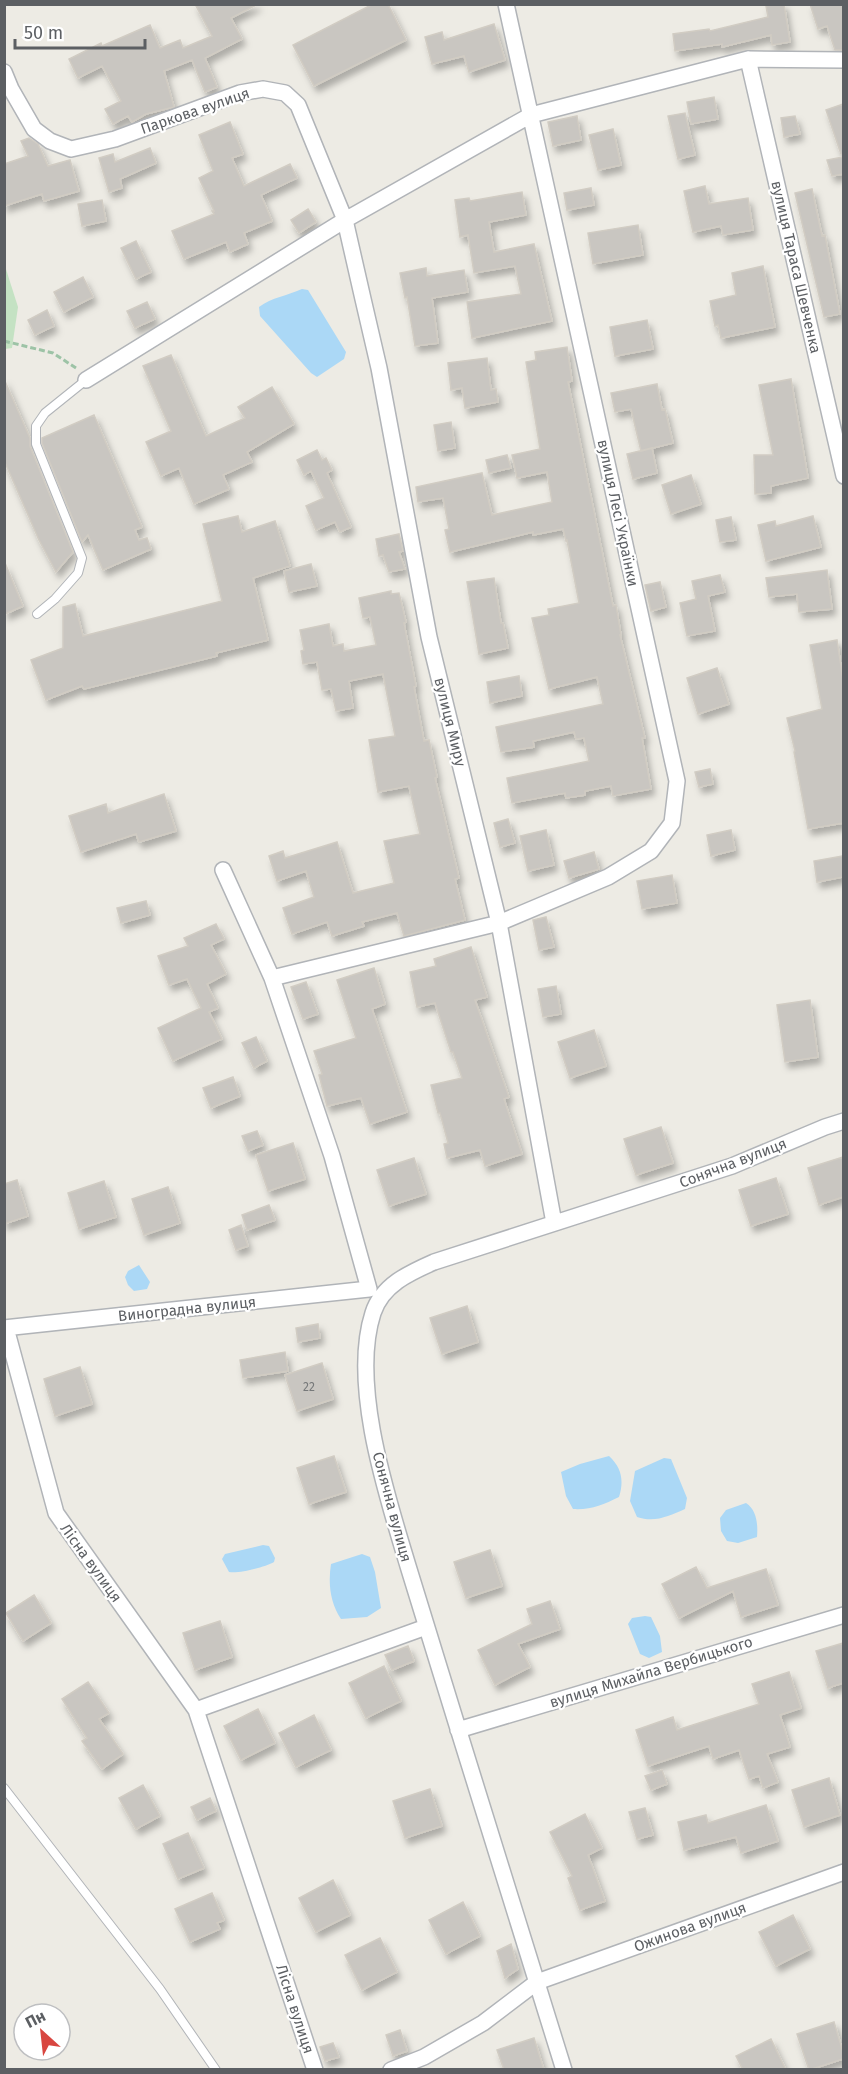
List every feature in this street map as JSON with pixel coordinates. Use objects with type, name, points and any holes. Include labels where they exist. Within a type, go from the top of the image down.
[{"type":"street","name":"вулиця Лесі Українки","points":[[499,923],[608,877],[651,850],[672,824],[677,781],[506,4]]},
{"type":"street","points":[[88,379],[345,220],[531,115],[748,59],[843,60]]},
{"type":"street","name":"вулиця Тараса Шевченка","points":[[748,59],[843,476]]},
{"type":"street","name":"Паркова вулиця","points":[[4,72],[34,129],[50,141],[71,149],[115,140],[240,93],[263,89],[285,93],[297,105],[345,220]]},
{"type":"street","name":"вулиця Миру","points":[[345,220],[379,368],[429,637],[499,923],[554,1223]]},
{"type":"street","points":[[223,870],[272,978],[333,1156],[375,1294]]},
{"type":"street","points":[[272,978],[499,923]]},
{"type":"street","name":"Сонячна вулиця","points":[[564,2070],[426,1627],[380,1471],[368,1400],[366,1352],[375,1294],[408,1274],[434,1262],[732,1166],[843,1121]]},
{"type":"street","name":"Виноградна вулиця","points":[[5,1328],[375,1294]]},
{"type":"street","name":"Лісна вулиця","points":[[5,1328],[56,1513],[196,1710],[315,2070]]},
{"type":"street","name":"вулиця Михайла Вербицького","points":[[458,1730],[843,1615]]},
{"type":"street","points":[[196,1710],[426,1627]]},
{"type":"street","name":"Ожинова вулиця","points":[[537,1982],[843,1872]]},
{"type":"street","points":[[392,2070],[424,2057],[483,2023],[537,1982]]},
{"type":"lane","points":[[37,614],[55,599],[78,573],[82,558],[36,444],[36,426],[45,413],[88,379]]},
{"type":"lane","points":[[4,1788],[160,1989],[216,2070]]},
{"type":"path","points":[[4,341],[53,353],[88,379]]},
{"type":"green space","points":[[5,266],[18,307],[12,348],[5,349]]},
{"type":"water","points":[[302,289],[308,290],[346,352],[344,359],[317,377],[260,316],[259,307]]},
{"type":"water","points":[[139,1265],[150,1282],[147,1289],[134,1291],[128,1285],[125,1277],[128,1271]]},
{"type":"water","points":[[609,1456],[617,1465],[621,1475],[619,1497],[586,1509],[573,1509],[566,1496],[561,1472]]},
{"type":"water","points":[[664,1458],[671,1459],[687,1498],[685,1509],[656,1519],[637,1517],[630,1501],[635,1471]]},
{"type":"water","points":[[746,1503],[755,1514],[757,1537],[738,1543],[727,1541],[721,1531],[720,1518],[726,1510]]},
{"type":"water","points":[[263,1545],[269,1546],[275,1558],[274,1562],[252,1570],[229,1572],[222,1559],[225,1554]]},
{"type":"water","points":[[362,1554],[370,1557],[381,1608],[367,1617],[341,1619],[334,1606],[331,1593],[331,1564]]},
{"type":"water","points":[[651,1617],[660,1636],[662,1652],[649,1658],[640,1654],[628,1624],[632,1618]]},
{"type":"building","points":[[195,4],[258,4],[231,18],[242,39],[205,58],[217,87],[205,92],[192,60],[164,71],[174,107],[146,114],[132,122],[128,116],[113,124],[105,109],[121,101],[102,66],[78,78],[69,59],[101,43],[102,46],[150,25],[160,48],[180,40],[183,48],[212,36]]},
{"type":"building","points":[[373,4],[388,4],[406,40],[314,86],[293,45]]},
{"type":"building","points":[[784,4],[790,42],[772,45],[771,35],[722,47],[722,44],[675,51],[673,34],[709,29],[710,31],[768,17],[766,6]]},
{"type":"building","points":[[810,4],[843,4],[843,50],[835,50],[827,26],[818,29]]},
{"type":"building","points":[[494,24],[505,60],[469,72],[464,56],[432,64],[425,37],[442,32],[444,40]]},
{"type":"building","points":[[714,97],[718,119],[691,124],[687,102]]},
{"type":"building","points":[[843,104],[843,154],[841,154],[826,110]]},
{"type":"building","points":[[685,113],[695,155],[678,159],[668,116]]},
{"type":"building","points":[[577,116],[581,140],[553,146],[548,122]]},
{"type":"building","points":[[795,116],[800,134],[784,137],[781,118]]},
{"type":"building","points":[[230,122],[243,154],[232,158],[244,186],[290,164],[297,178],[261,195],[272,221],[244,233],[248,244],[230,252],[226,242],[184,259],[172,231],[214,214],[199,178],[213,171],[199,135]]},
{"type":"building","points":[[613,129],[621,165],[598,170],[589,135]]},
{"type":"building","points":[[29,138],[38,144],[48,166],[70,160],[79,191],[44,201],[42,194],[4,206],[4,164],[28,156],[21,141]]},
{"type":"building","points":[[150,148],[156,163],[120,179],[122,188],[109,192],[99,158],[113,154],[115,162]]},
{"type":"building","points":[[843,157],[843,174],[832,176],[827,160]]},
{"type":"building","points":[[705,186],[709,204],[748,198],[753,230],[723,235],[721,226],[693,232],[684,191]]},
{"type":"building","points":[[591,188],[594,205],[567,210],[564,193]]},
{"type":"building","points":[[812,189],[822,236],[825,235],[840,314],[824,317],[795,193]]},
{"type":"building","points":[[522,192],[526,215],[489,222],[494,252],[534,244],[552,321],[472,338],[467,302],[521,294],[515,266],[474,273],[468,235],[460,237],[455,200],[469,198],[470,201]]},
{"type":"building","points":[[102,200],[106,221],[82,226],[78,204]]},
{"type":"building","points":[[308,209],[316,222],[299,233],[291,220]]},
{"type":"building","points":[[638,225],[643,255],[593,264],[588,233]]},
{"type":"building","points":[[136,241],[151,272],[136,279],[121,248]]},
{"type":"building","points":[[763,266],[775,327],[721,338],[718,325],[715,326],[710,301],[736,295],[732,273]]},
{"type":"building","points":[[426,268],[427,276],[464,270],[468,292],[432,298],[438,343],[415,346],[407,297],[405,298],[400,273]]},
{"type":"building","points":[[83,277],[93,297],[64,312],[54,292]]},
{"type":"building","points":[[147,302],[155,319],[135,328],[127,311]]},
{"type":"building","points":[[47,310],[54,326],[35,335],[28,320]]},
{"type":"building","points":[[647,320],[653,349],[615,356],[610,327]]},
{"type":"building","points":[[567,347],[572,381],[568,382],[613,606],[616,605],[620,635],[645,738],[642,738],[651,789],[613,796],[611,786],[585,791],[585,795],[566,798],[565,793],[512,803],[507,778],[589,761],[584,738],[576,739],[574,732],[533,741],[534,747],[501,752],[496,727],[603,704],[597,677],[549,689],[532,618],[549,615],[548,609],[579,603],[567,540],[563,529],[533,535],[533,532],[450,552],[445,530],[449,529],[443,498],[418,502],[416,487],[482,473],[492,515],[552,502],[547,472],[517,478],[512,455],[540,449],[526,362],[536,360],[535,352]]},
{"type":"building","points":[[171,355],[206,436],[245,418],[238,407],[272,387],[294,424],[247,452],[252,462],[223,475],[229,489],[194,504],[179,468],[161,476],[146,442],[171,431],[143,366]]},
{"type":"building","points":[[487,358],[491,390],[496,389],[498,402],[465,408],[462,388],[451,390],[448,363]]},
{"type":"building","points":[[4,379],[30,438],[30,446],[73,552],[56,572],[39,540],[4,460]]},
{"type":"building","points":[[791,379],[808,478],[771,486],[771,493],[755,494],[754,455],[773,455],[759,385]]},
{"type":"building","points":[[657,384],[662,410],[665,409],[673,443],[641,451],[631,409],[615,412],[611,393]]},
{"type":"building","points":[[94,415],[142,527],[135,530],[139,540],[147,538],[151,549],[103,570],[88,535],[82,542],[42,443],[42,438]]},
{"type":"building","points":[[451,422],[455,448],[438,451],[434,425]]},
{"type":"building","points":[[652,448],[657,473],[633,479],[627,454]]},
{"type":"building","points":[[317,450],[322,460],[326,458],[332,470],[327,473],[351,527],[340,532],[335,522],[316,530],[306,506],[324,498],[311,471],[304,475],[297,460]]},
{"type":"building","points":[[507,455],[511,468],[489,473],[486,460]]},
{"type":"building","points":[[691,475],[701,504],[671,514],[662,485]]},
{"type":"building","points":[[238,516],[242,532],[275,521],[290,566],[253,578],[268,640],[216,653],[217,656],[84,689],[82,686],[46,700],[31,660],[63,648],[63,607],[75,604],[83,636],[222,601],[203,524]]},
{"type":"building","points":[[813,516],[821,547],[766,561],[758,525],[775,521],[776,526]]},
{"type":"building","points":[[731,517],[736,540],[720,542],[716,520]]},
{"type":"building","points":[[399,534],[403,551],[399,552],[405,569],[389,572],[383,555],[379,556],[376,539]]},
{"type":"building","points":[[5,563],[23,606],[5,614]]},
{"type":"building","points":[[311,564],[317,586],[289,592],[284,571]]},
{"type":"building","points":[[827,570],[832,609],[799,612],[797,594],[769,597],[766,578]]},
{"type":"building","points":[[720,575],[725,592],[708,596],[715,631],[687,636],[680,603],[696,599],[692,581]]},
{"type":"building","points":[[494,578],[501,623],[503,623],[508,648],[479,654],[467,582]]},
{"type":"building","points":[[660,582],[666,607],[651,611],[645,585]]},
{"type":"building","points":[[391,591],[391,594],[399,593],[406,622],[404,623],[424,741],[429,740],[437,777],[435,778],[459,878],[455,879],[465,920],[404,936],[397,913],[362,922],[364,926],[332,936],[327,922],[292,934],[283,908],[314,897],[306,871],[277,881],[269,856],[283,851],[285,858],[337,842],[353,893],[394,883],[384,841],[420,834],[409,786],[378,792],[369,740],[395,736],[383,674],[349,681],[353,708],[336,711],[331,689],[322,690],[317,662],[303,664],[301,651],[304,650],[300,630],[329,624],[333,646],[343,644],[344,651],[376,645],[370,617],[363,618],[359,598]]},
{"type":"building","points":[[837,640],[843,680],[843,823],[808,829],[787,718],[822,709],[810,645]]},
{"type":"building","points":[[717,668],[729,704],[698,714],[687,678]]},
{"type":"building","points":[[519,676],[522,696],[490,703],[487,682]]},
{"type":"building","points":[[710,769],[713,784],[699,787],[695,772]]},
{"type":"building","points":[[164,794],[176,831],[139,842],[136,834],[81,852],[69,816],[106,804],[108,813]]},
{"type":"building","points":[[508,819],[515,843],[500,847],[494,823]]},
{"type":"building","points":[[546,830],[554,865],[528,871],[520,836]]},
{"type":"building","points":[[731,830],[735,850],[711,856],[707,835]]},
{"type":"building","points":[[594,852],[599,869],[569,878],[564,861]]},
{"type":"building","points":[[843,856],[843,877],[817,882],[814,861]]},
{"type":"building","points":[[672,875],[677,903],[642,909],[637,881]]},
{"type":"building","points":[[146,901],[150,915],[121,923],[117,908]]},
{"type":"building","points":[[546,917],[554,947],[539,950],[533,920]]},
{"type":"building","points":[[216,924],[224,939],[211,945],[226,974],[207,984],[218,1008],[209,1012],[222,1039],[173,1061],[158,1028],[201,1008],[187,979],[169,985],[158,956],[188,946],[184,938]]},
{"type":"building","points":[[471,947],[487,997],[475,1000],[509,1097],[504,1099],[522,1154],[485,1166],[480,1150],[447,1158],[444,1144],[448,1143],[431,1085],[462,1078],[435,1003],[417,1007],[410,972],[436,966],[434,959]]},
{"type":"building","points":[[374,968],[385,1004],[372,1009],[407,1112],[370,1124],[361,1098],[327,1106],[319,1075],[322,1074],[314,1051],[356,1038],[337,980]]},
{"type":"building","points":[[306,982],[318,1014],[303,1019],[291,987]]},
{"type":"building","points":[[556,986],[561,1014],[543,1017],[538,989]]},
{"type":"building","points":[[810,1000],[818,1057],[785,1062],[777,1005]]},
{"type":"building","points":[[594,1030],[606,1066],[570,1078],[558,1042]]},
{"type":"building","points":[[256,1037],[267,1061],[254,1068],[242,1043]]},
{"type":"building","points":[[233,1077],[240,1096],[211,1108],[203,1088]]},
{"type":"building","points":[[661,1127],[673,1163],[636,1175],[624,1139]]},
{"type":"building","points":[[257,1131],[263,1145],[248,1151],[242,1136]]},
{"type":"building","points":[[293,1143],[305,1179],[268,1191],[256,1155]]},
{"type":"building","points":[[843,1157],[843,1197],[819,1205],[808,1168]]},
{"type":"building","points":[[414,1158],[426,1194],[389,1206],[377,1170]]},
{"type":"building","points":[[776,1178],[788,1214],[751,1226],[739,1190]]},
{"type":"building","points":[[17,1180],[28,1216],[4,1224],[4,1184]]},
{"type":"building","points":[[104,1181],[116,1217],[79,1229],[68,1193]]},
{"type":"building","points":[[168,1187],[180,1223],[144,1235],[132,1199]]},
{"type":"building","points":[[269,1205],[275,1220],[247,1230],[242,1215]]},
{"type":"building","points":[[241,1225],[248,1246],[236,1250],[229,1230]]},
{"type":"building","points":[[467,1306],[478,1342],[442,1354],[430,1318]]},
{"type":"building","points":[[318,1324],[320,1338],[298,1342],[296,1328]]},
{"type":"building","points":[[285,1352],[288,1371],[243,1378],[240,1360]]},
{"type":"building","points":[[322,1363],[333,1399],[297,1411],[285,1375]]},
{"type":"building","points":[[80,1367],[92,1404],[55,1416],[44,1379]]},
{"type":"building","points":[[334,1456],[346,1492],[309,1504],[297,1468]]},
{"type":"building","points":[[490,1550],[502,1586],[466,1598],[454,1562]]},
{"type":"building","points":[[696,1567],[707,1588],[766,1569],[778,1605],[741,1617],[733,1591],[679,1618],[662,1584]]},
{"type":"building","points":[[34,1595],[51,1623],[23,1641],[6,1613]]},
{"type":"building","points":[[550,1601],[560,1629],[518,1644],[530,1667],[495,1685],[478,1650],[532,1624],[527,1609]]},
{"type":"building","points":[[220,1621],[232,1657],[195,1670],[183,1633]]},
{"type":"building","points":[[843,1643],[843,1683],[828,1688],[816,1651]]},
{"type":"building","points":[[408,1646],[414,1661],[392,1670],[385,1655]]},
{"type":"building","points":[[384,1666],[401,1701],[366,1718],[349,1683]]},
{"type":"building","points":[[789,1672],[801,1708],[780,1715],[790,1747],[767,1754],[778,1782],[763,1788],[759,1776],[749,1779],[739,1750],[713,1759],[709,1746],[648,1766],[636,1730],[673,1717],[677,1730],[759,1704],[752,1684]]},
{"type":"building","points":[[88,1682],[109,1713],[99,1719],[123,1754],[102,1769],[82,1741],[87,1738],[62,1699]]},
{"type":"building","points":[[258,1709],[275,1743],[241,1760],[224,1726]]},
{"type":"building","points":[[314,1715],[331,1750],[296,1767],[279,1733]]},
{"type":"building","points":[[662,1770],[667,1784],[651,1790],[645,1776]]},
{"type":"building","points":[[829,1778],[840,1815],[804,1827],[792,1790]]},
{"type":"building","points":[[143,1785],[160,1816],[136,1829],[119,1798]]},
{"type":"building","points":[[430,1789],[442,1826],[405,1838],[393,1801]]},
{"type":"building","points":[[210,1798],[216,1811],[197,1820],[191,1807]]},
{"type":"building","points":[[766,1805],[778,1841],[741,1853],[736,1837],[684,1850],[678,1822],[706,1815],[708,1823]]},
{"type":"building","points":[[645,1808],[653,1835],[637,1839],[629,1812]]},
{"type":"building","points":[[585,1814],[602,1848],[588,1855],[605,1901],[580,1910],[568,1878],[572,1876],[550,1832]]},
{"type":"building","points":[[188,1833],[204,1868],[178,1879],[163,1844]]},
{"type":"building","points":[[333,1880],[350,1915],[316,1932],[299,1898]]},
{"type":"building","points":[[212,1893],[224,1920],[217,1923],[220,1929],[190,1942],[175,1909]]},
{"type":"building","points":[[463,1902],[480,1936],[446,1954],[429,1920]]},
{"type":"building","points":[[793,1915],[810,1949],[776,1966],[759,1932]]},
{"type":"building","points":[[380,1938],[397,1972],[362,1990],[345,1955]]},
{"type":"building","points":[[511,1944],[518,1969],[505,1978],[497,1951]]},
{"type":"building","points":[[834,2022],[843,2059],[809,2070],[797,2034]]},
{"type":"building","points":[[400,2030],[407,2051],[393,2056],[386,2035]]},
{"type":"building","points":[[534,2038],[544,2070],[504,2070],[497,2050]]},
{"type":"building","points":[[771,2039],[786,2070],[743,2070],[736,2056]]},
{"type":"building","points":[[333,2043],[339,2057],[325,2061],[320,2047]]}]
